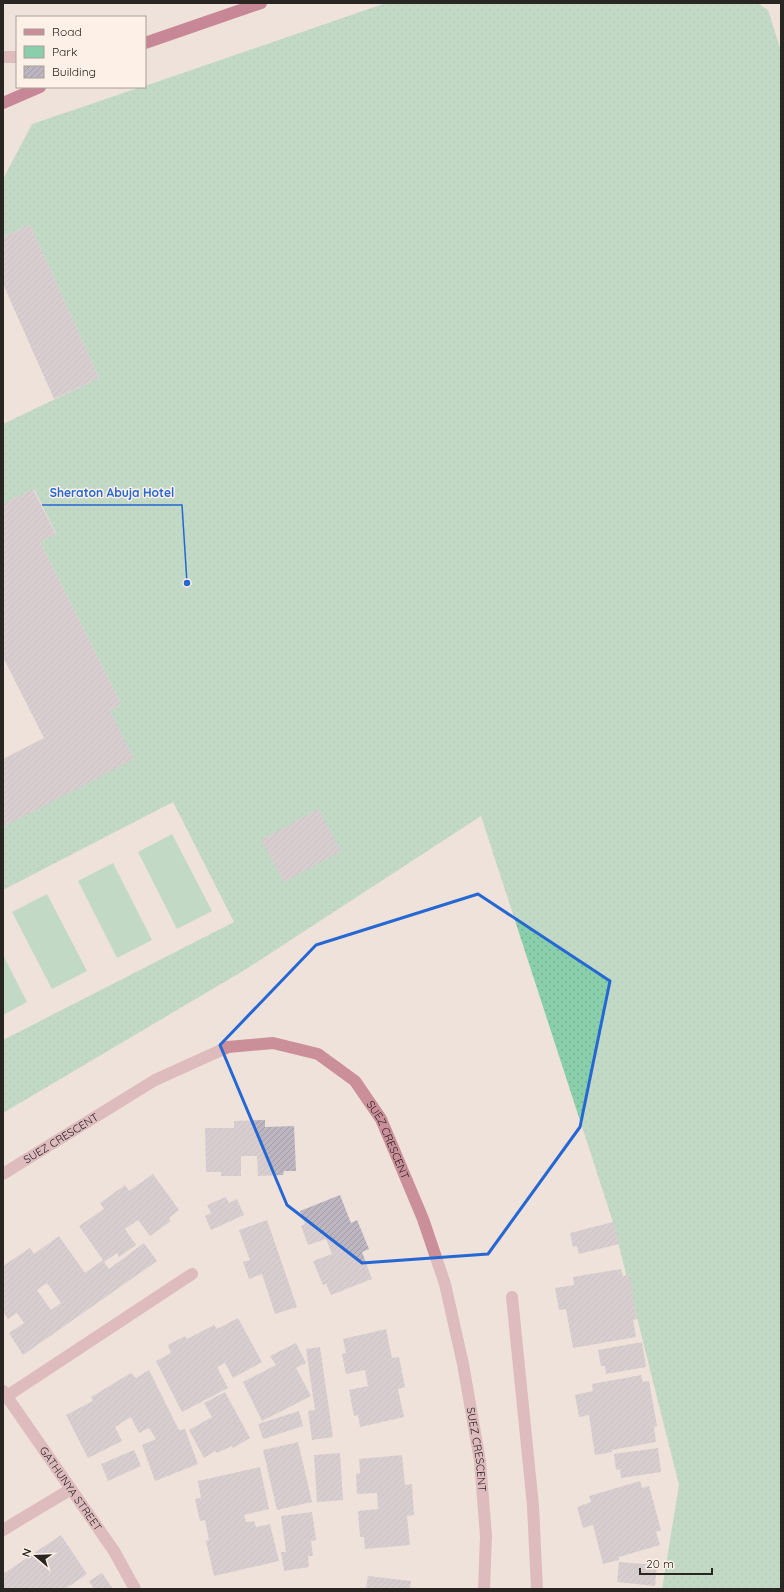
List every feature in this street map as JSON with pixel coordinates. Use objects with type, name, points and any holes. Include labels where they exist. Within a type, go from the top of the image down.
[{"type":"highway","points":[[146,44],[160,37],[261,3]]},
{"type":"highway","points":[[3,103],[38,88]]},
{"type":"street","points":[[146,40],[160,37]]},
{"type":"street","points":[[3,57],[16,57]]},
{"type":"street","name":"SUEZ CRESCENT","points":[[3,1174],[155,1080],[228,1047],[273,1043],[318,1054],[355,1081],[381,1119],[424,1219],[445,1284],[463,1364],[480,1461],[486,1536],[484,1589]]},
{"type":"street","points":[[5,1394],[192,1274]]},
{"type":"street","points":[[512,1297],[533,1506],[537,1589]]},
{"type":"street","name":"GATHUNYA STREET","points":[[5,1394],[114,1550],[134,1589]]},
{"type":"street","points":[[3,1530],[71,1489]]},
{"type":"highlighted area","points":[[478,894],[610,981],[580,1127],[488,1254],[362,1263],[287,1205],[220,1045],[316,945]]},
{"type":"green space","points":[[386,3],[758,3],[768,10],[781,51],[781,1589],[662,1589],[679,1485],[613,1222],[481,816],[248,968],[3,1113],[3,1040],[234,922],[173,802],[3,890],[3,827],[110,711],[121,704],[40,542],[56,533],[34,489],[3,504],[3,424],[99,378],[30,225],[3,237],[3,179],[32,124],[138,88],[146,88],[146,86]]},
{"type":"green space","points":[[172,834],[212,911],[177,929],[138,852]]},
{"type":"green space","points":[[113,863],[152,940],[117,958],[78,881]]},
{"type":"green space","points":[[47,894],[87,971],[52,989],[12,912]]},
{"type":"green space","points":[[3,955],[27,1002],[3,1015]]},
{"type":"building","points":[[30,225],[99,378],[54,399],[3,284],[3,237]]},
{"type":"building","points":[[33,489],[56,534],[40,542],[121,704],[110,711],[134,759],[3,827],[3,759],[44,738],[3,657],[3,504]]},
{"type":"building","points":[[318,809],[341,851],[284,882],[261,840]]},
{"type":"building","points":[[265,1120],[265,1127],[294,1126],[296,1171],[284,1171],[283,1175],[258,1176],[257,1156],[241,1156],[241,1176],[221,1176],[221,1172],[206,1172],[205,1128],[234,1128],[234,1121]]},
{"type":"building","points":[[153,1174],[179,1210],[169,1218],[171,1221],[150,1236],[138,1220],[125,1229],[136,1245],[119,1257],[117,1253],[104,1262],[109,1269],[144,1243],[157,1261],[23,1355],[9,1333],[24,1323],[17,1313],[8,1319],[3,1312],[3,1266],[30,1248],[34,1254],[59,1236],[85,1273],[103,1260],[79,1226],[104,1209],[100,1203],[125,1185],[129,1191]],"holes":[[[47,1283],[61,1303],[51,1310],[37,1290]]]},
{"type":"building","points":[[340,1195],[351,1223],[357,1220],[369,1249],[362,1252],[372,1279],[331,1295],[326,1284],[323,1285],[313,1261],[332,1254],[326,1239],[308,1245],[301,1226],[305,1224],[300,1211]]},
{"type":"building","points":[[226,1197],[229,1203],[237,1199],[244,1215],[211,1230],[205,1216],[211,1213],[207,1205]]},
{"type":"building","points":[[267,1220],[297,1307],[275,1314],[262,1274],[249,1279],[243,1262],[250,1260],[239,1230]]},
{"type":"building","points":[[613,1222],[619,1244],[579,1254],[577,1246],[573,1247],[570,1233]]},
{"type":"building","points":[[621,1269],[623,1276],[629,1275],[637,1319],[633,1320],[636,1337],[573,1348],[566,1309],[559,1310],[555,1288],[574,1285],[573,1277]]},
{"type":"building","points":[[238,1318],[262,1362],[233,1378],[225,1363],[217,1367],[228,1388],[182,1412],[156,1361],[171,1353],[168,1345],[185,1336],[187,1339],[214,1325],[217,1329]]},
{"type":"building","points":[[386,1329],[392,1358],[399,1357],[405,1387],[398,1389],[404,1417],[360,1427],[358,1415],[354,1416],[349,1390],[368,1386],[365,1370],[346,1374],[342,1354],[346,1353],[343,1339]]},
{"type":"building","points":[[642,1342],[646,1367],[606,1374],[605,1366],[601,1366],[598,1350]]},
{"type":"building","points":[[296,1343],[306,1363],[296,1368],[311,1396],[262,1421],[243,1382],[276,1365],[270,1356]]},
{"type":"building","points":[[320,1347],[333,1437],[312,1440],[308,1411],[315,1410],[306,1349]]},
{"type":"building","points":[[149,1370],[179,1430],[185,1429],[198,1464],[155,1481],[142,1445],[156,1439],[149,1428],[139,1433],[131,1417],[115,1427],[122,1441],[88,1458],[66,1415],[93,1401],[91,1397],[131,1373],[136,1378]]},
{"type":"building","points":[[641,1375],[643,1382],[649,1381],[657,1426],[654,1427],[656,1442],[612,1450],[612,1452],[595,1455],[589,1415],[579,1417],[575,1395],[593,1391],[592,1384]]},
{"type":"building","points":[[225,1392],[250,1438],[233,1448],[232,1446],[217,1453],[215,1451],[204,1458],[189,1430],[212,1417],[204,1403]]},
{"type":"building","points":[[299,1411],[303,1426],[263,1439],[258,1424]]},
{"type":"building","points":[[298,1442],[312,1502],[277,1510],[263,1450]]},
{"type":"building","points":[[658,1448],[661,1472],[621,1478],[620,1469],[616,1470],[614,1454]]},
{"type":"building","points":[[134,1450],[141,1466],[108,1481],[101,1464]]},
{"type":"building","points":[[340,1453],[343,1500],[317,1502],[314,1455]]},
{"type":"building","points":[[402,1455],[405,1485],[412,1484],[414,1515],[407,1516],[410,1545],[365,1549],[364,1537],[360,1537],[358,1511],[378,1509],[377,1493],[357,1494],[356,1474],[360,1473],[359,1459]]},
{"type":"building","points":[[260,1467],[269,1509],[244,1515],[246,1522],[254,1521],[256,1527],[270,1524],[279,1561],[214,1576],[206,1541],[209,1540],[205,1520],[200,1521],[195,1499],[201,1498],[198,1481]]},
{"type":"building","points":[[640,1481],[642,1488],[649,1486],[661,1530],[656,1532],[660,1545],[619,1557],[619,1560],[603,1564],[593,1525],[583,1528],[577,1507],[591,1502],[589,1496]]},
{"type":"building","points":[[312,1512],[316,1540],[311,1541],[313,1556],[308,1556],[309,1567],[284,1571],[281,1552],[286,1552],[281,1516]]},
{"type":"building","points":[[61,1535],[87,1574],[65,1589],[3,1589],[3,1574]]},
{"type":"building","points":[[619,1562],[657,1565],[655,1586],[617,1582]]},
{"type":"building","points":[[102,1573],[113,1589],[94,1589],[89,1581]]},
{"type":"building","points":[[368,1576],[411,1581],[410,1589],[366,1589]]},
{"type":"place","name":"Sheraton Abuja Hotel","points":[[187,583]]}]
